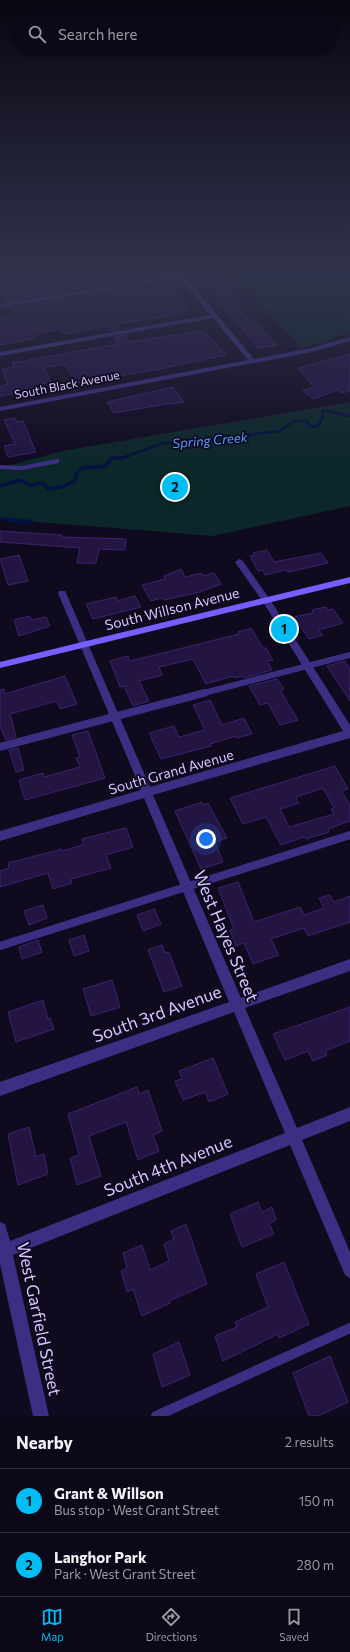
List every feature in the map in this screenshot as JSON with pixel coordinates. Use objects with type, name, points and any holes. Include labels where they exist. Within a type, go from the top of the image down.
[{"type":"main road","name":"South Willson Avenue","points":[[0,665],[350,580]]},
{"type":"street","points":[[0,354],[112,334]]},
{"type":"street","points":[[229,334],[252,361]]},
{"type":"street","name":"South Black Avenue","points":[[0,409],[312,350],[350,339]]},
{"type":"street","points":[[0,467],[22,468],[56,461]]},
{"type":"street","points":[[239,562],[266,600],[350,734]]},
{"type":"street","name":"West Hayes Street","points":[[62,593],[350,1270]]},
{"type":"street","name":"South Grand Avenue","points":[[0,836],[350,734]]},
{"type":"street","name":"South 3rd Avenue","points":[[0,1089],[350,965]]},
{"type":"street","name":"South 4th Avenue","points":[[2,1252],[350,1114]]},
{"type":"street","name":"West Garfield Street","points":[[0,1229],[2,1252],[41,1416]]},
{"type":"lane","points":[[0,747],[350,655]]},
{"type":"lane","points":[[0,946],[350,835]]},
{"type":"lane","points":[[156,1416],[350,1328]]},
{"type":"green space","points":[[288,334],[344,334],[317,344],[301,348]]},
{"type":"green space","points":[[350,402],[350,506],[213,536],[0,519],[0,468],[62,451]]},
{"type":"shaded area","points":[[0,517],[33,520],[34,523],[13,523],[0,520]]},
{"type":"building","points":[[0,334],[34,334],[36,338],[0,345]]},
{"type":"building","points":[[183,334],[207,334],[226,355],[155,370],[77,383],[65,364],[44,368],[51,382],[41,384],[44,388],[0,396],[0,386],[8,384],[2,369],[14,367],[12,363],[118,344],[114,337],[124,335],[128,342]]},
{"type":"building","points":[[246,334],[267,334],[277,345],[258,348]]},
{"type":"building","points":[[350,354],[350,391],[341,393],[338,389],[314,399],[303,391],[314,387],[298,368]]},
{"type":"building","points":[[173,387],[184,402],[114,413],[107,402]]},
{"type":"building","points":[[15,418],[17,422],[23,421],[36,452],[8,457],[4,446],[15,444],[4,420]]},
{"type":"building","points":[[0,531],[62,535],[61,537],[126,539],[125,550],[99,549],[96,563],[77,563],[80,548],[0,542]]},
{"type":"building","points":[[267,550],[274,562],[321,553],[328,563],[288,572],[286,570],[265,575],[263,570],[258,571],[250,556],[255,555],[253,553]]},
{"type":"building","points":[[19,555],[28,581],[8,585],[0,559]]},
{"type":"building","points":[[181,569],[185,577],[202,573],[203,576],[214,573],[221,584],[200,592],[164,600],[162,598],[151,601],[142,585],[165,579],[164,576]]},
{"type":"building","points":[[135,596],[141,607],[93,619],[86,604],[116,597],[118,601]]},
{"type":"building","points":[[326,607],[328,610],[333,609],[343,623],[319,630],[323,635],[309,639],[294,617],[313,613],[312,610]]},
{"type":"building","points":[[30,616],[31,620],[46,617],[50,626],[19,636],[14,620]]},
{"type":"building","points":[[251,628],[263,648],[266,648],[273,660],[267,661],[272,670],[244,678],[243,676],[234,678],[233,676],[206,684],[193,659],[159,667],[162,675],[139,681],[149,701],[133,706],[124,686],[120,687],[110,661],[128,656],[130,661],[239,634],[238,632]]},
{"type":"building","points":[[345,661],[350,669],[350,701],[327,666]]},
{"type":"building","points":[[65,676],[77,704],[60,709],[57,701],[10,714],[16,737],[6,740],[0,726],[0,690],[4,689],[5,694]]},
{"type":"building","points":[[277,679],[284,689],[280,690],[298,720],[280,725],[268,703],[260,705],[249,686]]},
{"type":"building","points":[[210,700],[222,725],[244,718],[252,734],[237,738],[236,736],[210,744],[211,746],[161,759],[149,733],[174,726],[179,737],[205,730],[193,705]]},
{"type":"building","points":[[88,731],[105,778],[25,800],[19,780],[43,773],[44,777],[80,767],[76,758],[80,757],[72,735]]},
{"type":"building","points":[[18,748],[24,770],[16,772],[9,750]]},
{"type":"building","points":[[335,766],[348,789],[341,791],[350,805],[350,821],[328,829],[329,832],[306,839],[304,837],[281,845],[266,817],[243,824],[230,798]],"holes":[[[323,788],[334,808],[331,809],[334,814],[289,827],[280,809],[299,803],[296,797]]]},
{"type":"building","points":[[202,802],[203,805],[208,803],[227,838],[215,842],[223,862],[201,869],[175,811]]},
{"type":"building","points":[[126,828],[133,847],[106,855],[111,868],[71,879],[72,883],[53,889],[48,873],[0,887],[0,871],[9,868],[8,863],[83,845],[82,839]]},
{"type":"building","points":[[238,882],[254,922],[300,907],[304,915],[324,908],[319,898],[330,895],[334,902],[350,896],[350,922],[308,936],[304,928],[271,939],[279,955],[253,964],[244,943],[236,946],[230,930],[234,929],[218,888]]},
{"type":"building","points":[[43,905],[47,918],[29,925],[24,911]]},
{"type":"building","points":[[154,909],[161,924],[143,931],[137,915]]},
{"type":"building","points":[[84,935],[89,951],[74,956],[69,940]]},
{"type":"building","points":[[38,940],[42,952],[22,959],[19,947]]},
{"type":"building","points":[[162,945],[165,953],[169,952],[182,986],[164,992],[148,950]]},
{"type":"building","points":[[112,980],[120,1007],[91,1016],[83,989]]},
{"type":"building","points":[[43,1000],[48,1019],[50,1018],[54,1029],[16,1042],[8,1012]]},
{"type":"building","points":[[350,1007],[350,1041],[325,1051],[327,1055],[313,1061],[308,1051],[285,1060],[273,1034]]},
{"type":"building","points":[[213,1058],[228,1094],[209,1102],[205,1092],[183,1100],[175,1081],[182,1079],[179,1071]]},
{"type":"building","points":[[137,1087],[139,1094],[148,1090],[162,1131],[153,1135],[159,1151],[138,1160],[126,1122],[89,1136],[101,1176],[77,1185],[70,1158],[79,1155],[68,1114]]},
{"type":"building","points":[[29,1127],[36,1157],[44,1154],[48,1174],[18,1185],[8,1134]]},
{"type":"building","points":[[258,1202],[262,1212],[272,1207],[276,1220],[269,1223],[274,1234],[242,1247],[230,1214]]},
{"type":"building","points":[[186,1224],[207,1284],[169,1301],[170,1303],[142,1316],[133,1289],[127,1292],[121,1271],[127,1268],[123,1253],[142,1245],[150,1270],[169,1261],[164,1244],[174,1239],[171,1231]]},
{"type":"building","points":[[284,1262],[309,1324],[279,1338],[278,1334],[223,1361],[215,1336],[237,1327],[235,1322],[268,1307],[256,1274]]},
{"type":"building","points":[[179,1342],[190,1375],[162,1387],[153,1354]]},
{"type":"building","points":[[330,1356],[348,1402],[318,1416],[309,1416],[293,1373]]},
{"type":"waterway","name":"Spring Creek","points":[[136,453],[164,443],[206,442],[227,436],[243,438],[254,434],[280,431],[294,421],[307,421],[308,425],[314,427],[320,424],[319,421],[323,417],[322,412],[326,411],[350,416]]},
{"type":"waterway","name":"Spring Creek","points":[[0,486],[19,480],[31,485],[42,483],[48,489],[64,486],[75,481],[76,474],[82,468],[105,466],[112,458],[123,458],[138,452]]},
{"type":"place","name":"Langhor Park","points":[[175,487]]},
{"type":"place","name":"Grant & Willson","points":[[284,629]]}]
